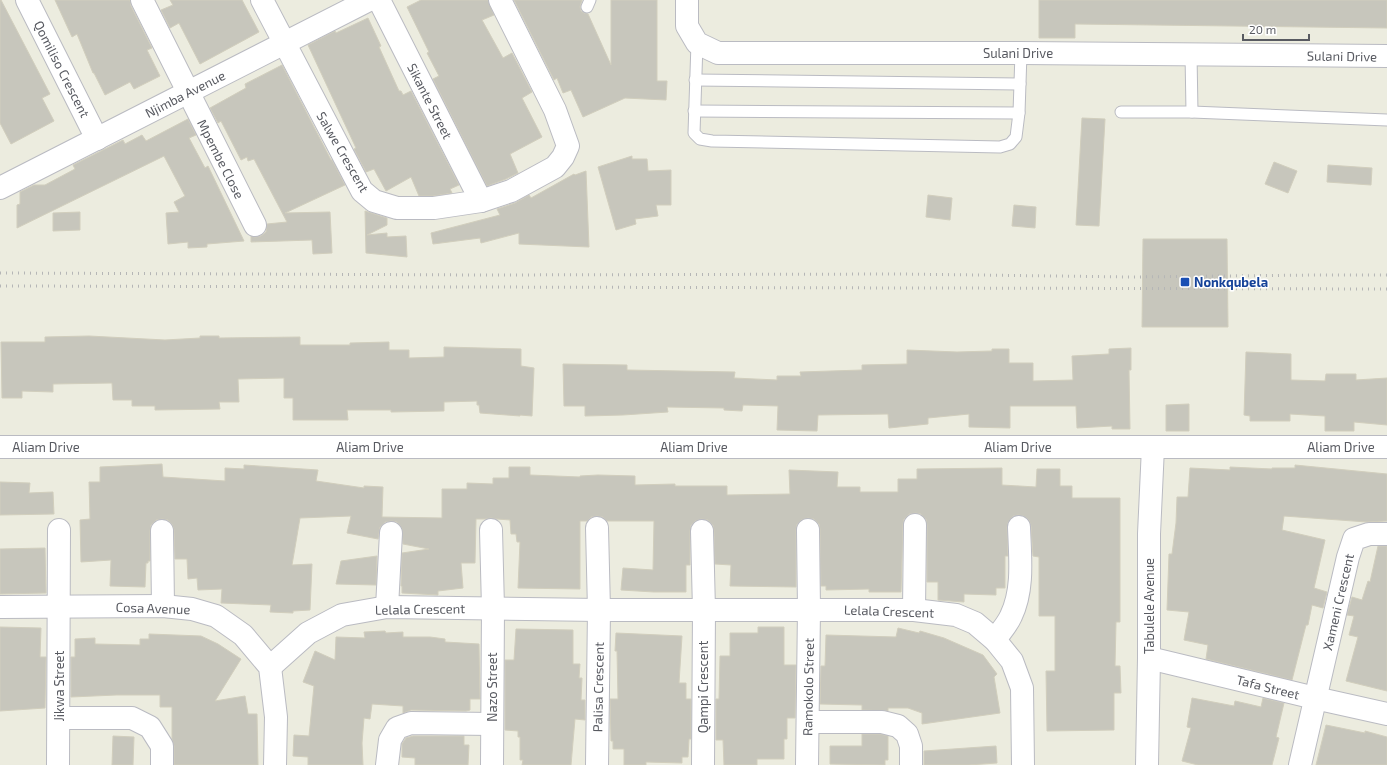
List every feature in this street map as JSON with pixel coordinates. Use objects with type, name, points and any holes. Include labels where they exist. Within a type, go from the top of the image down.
[{"type":"street","name":"Qomiliso Crescent","points":[[27,0],[97,139]]},
{"type":"street","points":[[142,0],[188,92]]},
{"type":"street","name":"Salwe Crescent","points":[[262,0],[362,191],[374,201],[397,208],[434,208],[481,201],[511,190],[555,167],[563,157],[568,146],[555,110],[500,0]]},
{"type":"street","name":"Njimba Avenue","points":[[2,183],[97,139],[369,0]]},
{"type":"street","name":"Sikante Street","points":[[379,0],[481,201]]},
{"type":"street","points":[[687,0],[687,26],[696,43]]},
{"type":"street","name":"Sulani Drive","points":[[696,43],[718,53],[1021,53],[1387,56]]},
{"type":"street","name":"Mpembe Close","points":[[188,92],[255,225]]},
{"type":"street","name":"Aliam Drive","points":[[0,447],[1387,448]]},
{"type":"street","name":"Tabulele Avenue","points":[[1146,765],[1153,447]]},
{"type":"street","points":[[914,610],[915,525]]},
{"type":"street","points":[[995,640],[1011,617],[1018,598],[1020,572],[1019,527]]},
{"type":"street","points":[[598,528],[599,610]]},
{"type":"street","points":[[59,530],[59,606]]},
{"type":"street","points":[[491,530],[492,608]]},
{"type":"street","points":[[808,530],[809,609]]},
{"type":"street","points":[[162,531],[163,606]]},
{"type":"street","points":[[702,531],[704,610]]},
{"type":"street","points":[[387,607],[391,533]]},
{"type":"street","name":"Xameni Crescent","points":[[1315,698],[1348,557],[1354,540],[1369,534],[1387,534]]},
{"type":"street","name":"Jikwa Street","points":[[58,765],[59,606]]},
{"type":"street","name":"Cosa Avenue","points":[[0,607],[163,606],[192,608],[216,616],[244,635],[270,667]]},
{"type":"street","name":"Lelala Crescent","points":[[270,667],[308,632],[342,615],[387,607],[599,610],[914,610],[956,615],[975,623],[995,640],[1012,661],[1022,688],[1023,765]]},
{"type":"street","name":"Nazo Street","points":[[492,608],[492,765]]},
{"type":"street","name":"Ramokolo Street","points":[[807,765],[809,609]]},
{"type":"street","name":"Palisa Crescent","points":[[597,765],[599,610]]},
{"type":"street","name":"Qampi Crescent","points":[[703,765],[704,610]]},
{"type":"street","name":"Tafa Street","points":[[1149,658],[1387,714]]},
{"type":"street","points":[[270,667],[276,717],[276,765]]},
{"type":"street","points":[[1300,765],[1315,698]]},
{"type":"street","points":[[59,718],[132,718],[150,727],[162,746],[162,765]]},
{"type":"street","points":[[808,722],[882,722],[898,726],[907,734],[911,746],[911,765]]},
{"type":"street","points":[[387,765],[390,740],[397,728],[411,723],[492,724]]},
{"type":"lane","points":[[696,43],[694,133],[700,139],[712,141],[1000,147],[1010,144],[1016,137],[1019,113],[1021,53]]},
{"type":"lane","points":[[1191,54],[1192,112]]},
{"type":"lane","points":[[695,80],[1020,84]]},
{"type":"lane","points":[[694,111],[1019,113]]},
{"type":"lane","points":[[1121,112],[1192,112],[1387,120]]},
{"type":"building","points":[[0,0],[50,94],[42,98],[54,121],[11,144],[0,123]]},
{"type":"building","points":[[55,0],[130,0],[131,6],[152,48],[147,50],[160,76],[134,89],[130,82],[105,95],[93,73],[77,34],[72,37]]},
{"type":"building","points":[[170,0],[242,0],[259,32],[200,64],[179,23],[170,28],[161,10],[173,5]]},
{"type":"building","points":[[421,0],[488,0],[494,15],[482,20],[503,58],[512,53],[532,92],[522,98],[542,137],[510,154],[518,173],[487,186],[433,79],[439,76],[427,53],[429,52],[407,7]]},
{"type":"building","points":[[514,0],[582,0],[580,7],[581,11],[588,14],[611,65],[611,0],[657,0],[657,81],[667,81],[666,100],[625,98],[583,117],[571,90],[563,93],[557,78],[554,80]]},
{"type":"building","points":[[1039,0],[1387,0],[1387,28],[1075,24],[1075,38],[1039,38]]},
{"type":"building","points":[[368,18],[381,46],[379,47],[399,91],[401,91],[403,95],[411,91],[459,185],[450,189],[452,193],[433,196],[419,196],[411,177],[386,191],[374,169],[366,172],[354,149],[356,148],[308,45],[335,31],[336,33]]},
{"type":"building","points":[[282,65],[345,185],[285,213],[330,212],[332,253],[313,254],[312,240],[251,242],[251,236],[261,236],[266,232],[267,224],[287,222],[254,159],[248,161],[247,157],[241,160],[221,121],[218,123],[210,108],[246,88],[245,84]]},
{"type":"building","points":[[1082,118],[1105,119],[1099,226],[1076,225]]},
{"type":"building","points":[[188,119],[196,135],[189,138],[205,168],[208,166],[244,241],[207,244],[207,247],[188,248],[188,242],[168,244],[166,213],[179,212],[174,202],[185,196],[164,156],[17,228],[17,205],[20,204],[20,192],[34,185],[45,185],[75,169],[73,165],[123,140],[125,144],[142,135],[146,141]]},
{"type":"building","points":[[632,156],[632,159],[647,159],[648,171],[671,170],[671,205],[656,205],[658,216],[635,219],[636,224],[616,230],[598,167]]},
{"type":"building","points":[[1274,162],[1297,171],[1288,193],[1265,184]]},
{"type":"building","points":[[1328,165],[1372,168],[1371,185],[1327,182]]},
{"type":"building","points":[[586,171],[589,247],[519,244],[519,233],[481,243],[480,238],[433,244],[431,233],[500,215],[497,209],[515,203],[529,195],[531,198],[574,174],[575,175]]},
{"type":"building","points":[[928,195],[952,198],[950,220],[926,217]]},
{"type":"building","points":[[1014,205],[1036,207],[1035,228],[1012,226]]},
{"type":"building","points":[[365,211],[387,218],[387,225],[367,235],[387,233],[387,237],[406,236],[407,257],[366,253]]},
{"type":"building","points":[[80,212],[80,230],[53,231],[53,213]]},
{"type":"building","points":[[1143,239],[1227,239],[1228,327],[1142,327]]},
{"type":"building","points":[[89,336],[165,340],[200,338],[200,336],[219,336],[219,338],[300,337],[300,345],[350,345],[350,343],[389,342],[389,350],[409,350],[409,358],[444,357],[444,347],[521,349],[521,366],[534,368],[532,416],[480,413],[477,401],[444,402],[444,411],[391,412],[391,410],[347,410],[348,420],[293,420],[293,398],[284,398],[284,378],[238,379],[239,402],[219,402],[220,409],[155,410],[155,406],[132,406],[132,400],[113,400],[112,383],[53,384],[53,392],[22,391],[22,398],[2,398],[1,342],[45,342],[45,337]]},
{"type":"building","points":[[1131,348],[1131,370],[1129,370],[1130,429],[1112,429],[1112,426],[1077,428],[1076,406],[1010,406],[1010,428],[969,427],[969,414],[928,418],[928,424],[889,428],[888,414],[818,415],[817,431],[777,430],[778,406],[743,405],[742,411],[724,410],[724,408],[667,407],[668,412],[585,416],[585,406],[564,406],[563,364],[627,365],[627,370],[735,372],[734,378],[777,380],[777,376],[801,376],[800,372],[862,370],[862,365],[907,364],[907,350],[957,352],[1009,349],[1009,363],[1033,363],[1033,381],[1073,380],[1072,356],[1109,354],[1109,349]]},
{"type":"building","points":[[1246,352],[1291,354],[1291,380],[1325,381],[1326,374],[1356,374],[1356,380],[1387,378],[1387,425],[1354,422],[1354,431],[1325,431],[1325,416],[1290,414],[1290,421],[1250,421],[1250,416],[1244,415]]},
{"type":"building","points":[[1189,404],[1189,431],[1166,431],[1166,405]]},
{"type":"building","points":[[162,464],[163,477],[225,481],[225,468],[244,469],[244,465],[318,470],[316,481],[364,488],[364,486],[383,487],[382,517],[442,518],[442,489],[467,489],[467,483],[493,484],[493,478],[509,478],[509,467],[530,467],[530,475],[580,477],[598,475],[635,476],[635,485],[675,484],[675,486],[727,486],[727,495],[790,494],[789,470],[838,472],[837,487],[860,487],[860,492],[898,492],[898,479],[917,479],[917,469],[1002,468],[1002,485],[1036,487],[1037,469],[1060,469],[1060,486],[1072,486],[1072,498],[1120,498],[1120,622],[1116,622],[1115,666],[1120,666],[1121,693],[1114,693],[1114,730],[1047,731],[1046,671],[1055,671],[1055,616],[1039,616],[1039,557],[1033,556],[1031,526],[1029,520],[1024,516],[1013,516],[1008,522],[1008,556],[1005,556],[1005,588],[996,588],[996,595],[964,594],[964,602],[938,600],[938,582],[927,582],[927,525],[926,519],[921,514],[916,513],[909,514],[904,519],[903,524],[901,592],[869,592],[869,589],[826,590],[826,586],[821,586],[819,524],[814,519],[808,518],[801,520],[797,524],[796,587],[730,586],[731,565],[715,564],[713,525],[708,520],[701,519],[695,521],[691,525],[690,531],[690,565],[686,565],[686,592],[621,590],[623,568],[653,570],[654,521],[607,521],[603,517],[597,516],[591,517],[587,521],[580,521],[580,589],[518,588],[520,542],[517,542],[516,534],[511,534],[510,520],[491,518],[476,519],[475,563],[461,563],[463,588],[438,591],[438,595],[402,593],[402,553],[429,549],[403,544],[402,528],[397,522],[385,522],[380,527],[378,539],[347,533],[351,516],[300,518],[292,565],[312,564],[310,610],[293,611],[293,613],[270,612],[271,605],[221,603],[222,589],[198,590],[197,578],[188,579],[187,559],[175,559],[174,530],[172,524],[168,520],[156,520],[151,525],[150,561],[146,563],[145,587],[110,586],[111,560],[81,562],[80,520],[90,519],[89,482],[100,482],[100,467]]},
{"type":"building","points":[[1295,465],[1387,474],[1387,521],[1367,522],[1284,516],[1282,530],[1325,540],[1314,588],[1327,592],[1323,608],[1312,605],[1308,625],[1306,625],[1292,680],[1206,659],[1208,645],[1184,640],[1189,612],[1167,610],[1169,554],[1172,554],[1176,523],[1177,497],[1188,497],[1190,468],[1230,470],[1230,467],[1272,469],[1295,468]]},
{"type":"building","points":[[0,482],[30,483],[29,493],[53,492],[54,514],[0,515]]},
{"type":"building","points":[[1378,546],[1387,546],[1387,691],[1346,681],[1358,637],[1349,635],[1354,616],[1347,615],[1352,597],[1362,600],[1368,581],[1370,582]]},
{"type":"building","points":[[45,548],[46,593],[0,594],[0,549]]},
{"type":"building","points":[[377,556],[376,585],[336,584],[341,561]]},
{"type":"building","points":[[0,627],[41,628],[40,657],[46,657],[45,708],[0,711]]},
{"type":"building","points":[[758,627],[784,627],[784,665],[796,665],[795,718],[787,718],[787,739],[784,739],[784,759],[757,759],[757,765],[724,765],[723,740],[716,740],[716,699],[719,699],[720,656],[730,656],[730,633],[758,633]]},
{"type":"building","points":[[898,628],[919,633],[920,631],[944,638],[983,655],[997,674],[994,677],[1000,713],[922,724],[922,713],[908,708],[888,708],[888,711],[862,710],[862,705],[820,704],[821,666],[825,666],[826,635],[896,637]]},
{"type":"building","points":[[516,629],[573,630],[573,664],[580,664],[579,678],[582,678],[581,700],[585,700],[585,720],[575,719],[571,765],[522,765],[523,760],[520,760],[520,737],[518,737],[518,731],[505,730],[505,660],[514,660]]},
{"type":"building","points":[[385,631],[386,633],[403,632],[403,637],[430,637],[445,639],[445,642],[479,644],[480,699],[470,699],[470,710],[466,711],[411,710],[403,713],[403,706],[372,704],[370,719],[364,718],[362,743],[363,765],[308,765],[308,757],[293,756],[294,735],[309,736],[314,686],[303,682],[315,651],[335,660],[336,637],[365,638],[364,632]]},
{"type":"building","points":[[616,633],[682,636],[679,683],[686,683],[686,699],[691,699],[691,739],[689,739],[688,757],[682,757],[682,763],[646,762],[646,765],[624,765],[624,749],[613,749],[613,741],[611,741],[610,699],[618,699],[617,651],[615,651]]},
{"type":"building","points":[[149,634],[201,636],[218,644],[241,659],[215,701],[245,696],[248,714],[257,714],[258,765],[174,765],[172,707],[160,707],[160,695],[71,697],[71,657],[75,657],[75,639],[95,638],[95,644],[140,645],[140,639],[149,639]]},
{"type":"building","points":[[1192,698],[1234,706],[1235,701],[1261,707],[1263,698],[1284,703],[1276,737],[1279,738],[1272,765],[1198,765],[1182,761],[1191,728],[1187,727]]},
{"type":"building","points":[[1326,725],[1365,733],[1365,731],[1387,737],[1387,765],[1316,765]]},
{"type":"building","points":[[862,734],[880,734],[888,736],[888,760],[885,760],[885,765],[830,764],[830,746],[862,746]]},
{"type":"building","points":[[113,736],[134,737],[133,765],[112,765]]},
{"type":"building","points":[[413,736],[464,736],[464,745],[469,745],[468,765],[415,765],[415,758],[402,757],[402,744],[406,738]]},
{"type":"building","points":[[996,746],[997,763],[969,765],[924,765],[924,751]]},
{"type":"railway","points":[[0,273],[483,275],[900,274],[1131,277],[1387,275]]},
{"type":"railway","points":[[0,286],[1387,289]]},
{"type":"place","name":"Nonkqubela","points":[[1185,282]]}]
